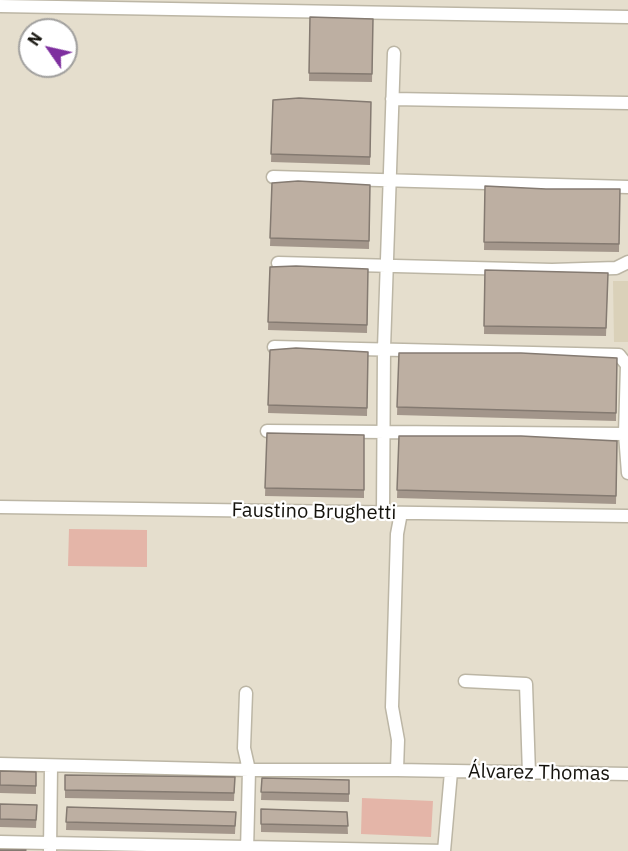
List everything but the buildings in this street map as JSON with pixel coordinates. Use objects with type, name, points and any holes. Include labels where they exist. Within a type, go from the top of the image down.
[{"type":"street","points":[[398,0],[398,14]]},
{"type":"street","points":[[4,4],[202,5],[398,14],[628,17]]},
{"type":"street","points":[[383,513],[384,348],[394,53]]},
{"type":"street","points":[[392,99],[628,103]]},
{"type":"street","points":[[273,177],[628,187]]},
{"type":"street","points":[[278,263],[552,270],[616,268],[628,262]]},
{"type":"street","points":[[274,347],[619,355],[627,365],[625,434],[628,473]]},
{"type":"street","points":[[267,431],[625,434]]},
{"type":"street","name":"Faustino Brughetti","points":[[0,507],[628,516]]},
{"type":"street","points":[[397,770],[398,740],[392,707],[397,534],[401,513]]},
{"type":"street","points":[[465,681],[526,684],[529,774]]},
{"type":"street","points":[[246,693],[244,748],[249,770],[247,849]]},
{"type":"street","name":"Álvarez Thomas","points":[[0,764],[249,770],[628,774]]},
{"type":"street","points":[[50,847],[51,766]]},
{"type":"street","points":[[0,842],[50,847],[444,851],[451,771]]},
{"type":"shaded area","points":[[613,281],[628,281],[628,342],[614,342]]},
{"type":"shaded area","points":[[69,529],[147,530],[147,567],[68,566]]},
{"type":"shaded area","points":[[362,798],[433,801],[431,837],[361,834]]}]
